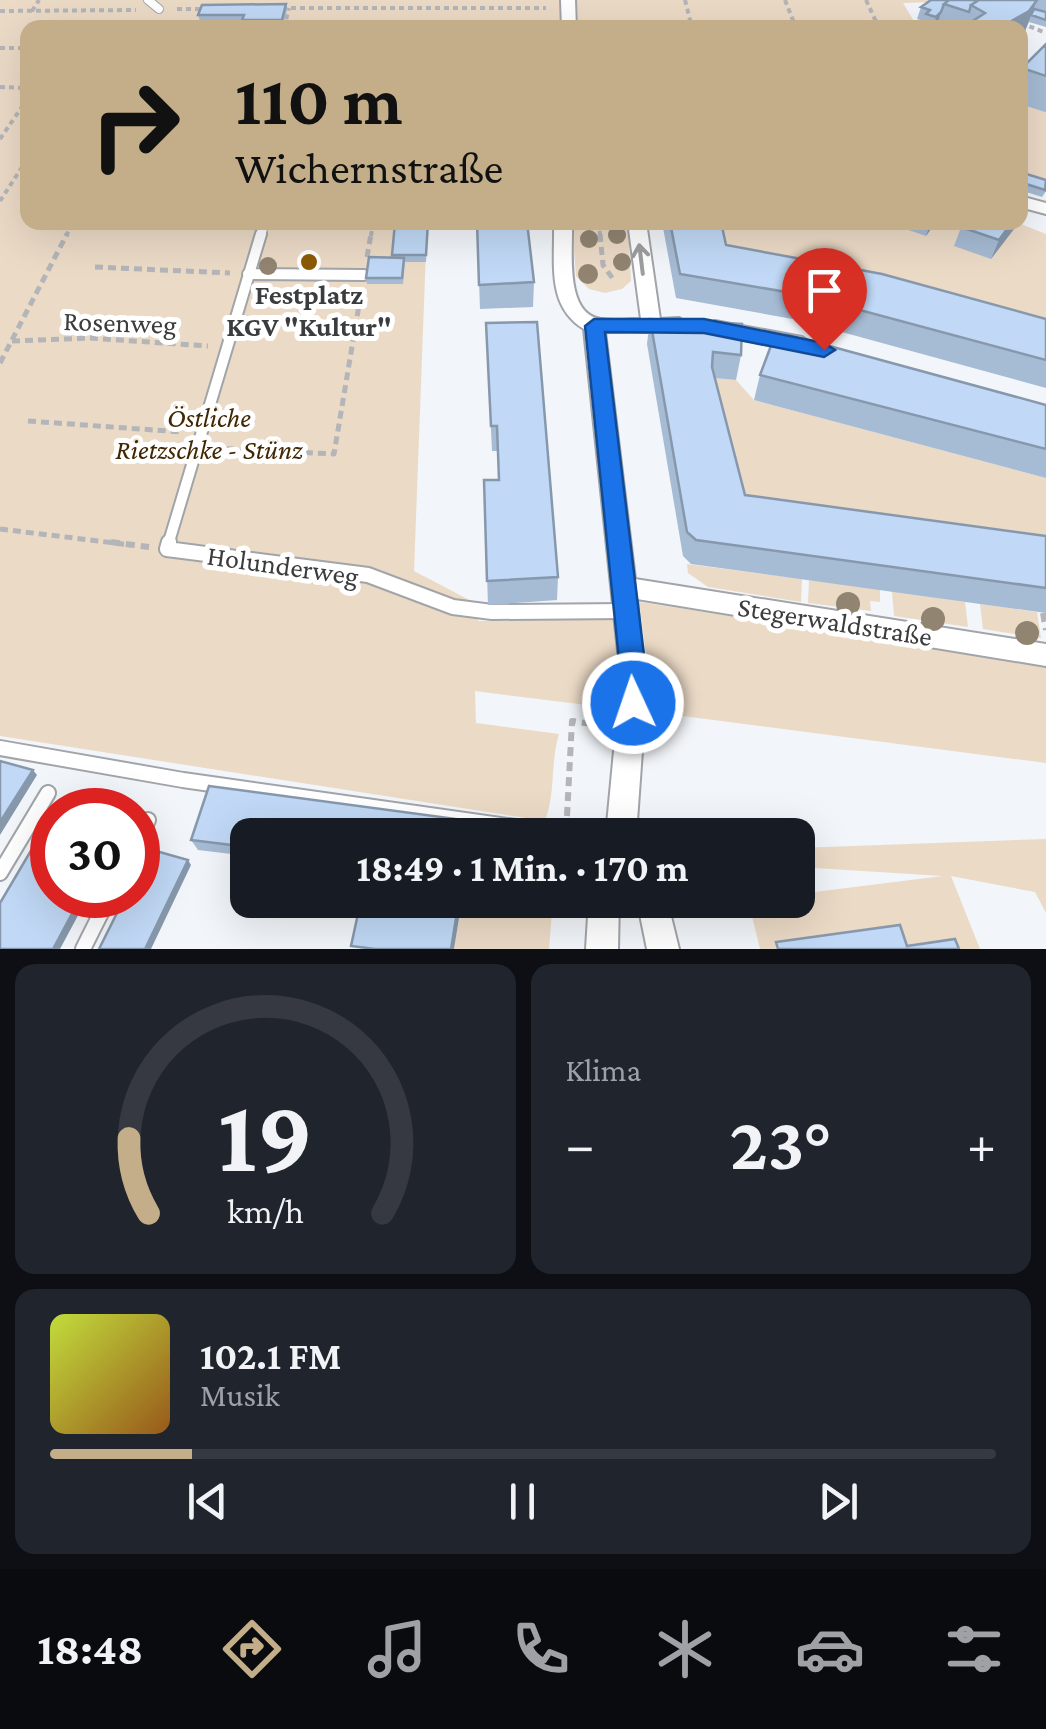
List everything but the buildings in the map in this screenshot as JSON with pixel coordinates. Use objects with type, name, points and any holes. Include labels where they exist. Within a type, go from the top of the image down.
[{"type":"street","points":[[563,230],[566,296],[574,314],[594,326],[704,326],[824,350]]},
{"type":"street","points":[[637,230],[651,324]]},
{"type":"street","points":[[594,326],[633,703]]},
{"type":"street","name":"Stegerwaldstraße","points":[[625,599],[1046,655]]},
{"type":"street","points":[[622,818],[628,751]]},
{"type":"street","points":[[602,949],[603,918]]},
{"type":"street","points":[[656,918],[663,949]]},
{"type":"lane","points":[[148,0],[159,10]]},
{"type":"lane","points":[[167,550],[262,230]]},
{"type":"lane","points":[[248,274],[364,275]]},
{"type":"lane","name":"Holunderweg","points":[[167,550],[368,575],[452,607],[492,612],[562,611],[625,599]]},
{"type":"lane","points":[[0,748],[183,780],[452,818]]},
{"type":"lane","points":[[0,873],[30,823]]},
{"type":"lane","points":[[83,949],[98,918]]},
{"type":"path","points":[[32,11],[39,0]]},
{"type":"path","points":[[358,8],[359,0]]},
{"type":"path","points":[[459,0],[459,8]]},
{"type":"path","points":[[523,0],[524,8]]},
{"type":"path","points":[[278,8],[524,8],[561,4]]},
{"type":"path","points":[[286,20],[289,8]]},
{"type":"path","points":[[0,11],[207,9]]},
{"type":"path","points":[[0,140],[20,110]]},
{"type":"path","points":[[0,201],[20,170]]},
{"type":"path","points":[[0,363],[69,230]]},
{"type":"path","points":[[196,448],[334,454],[372,230]]},
{"type":"path","points":[[600,230],[603,265],[614,279]]},
{"type":"path","points":[[95,267],[248,274]]},
{"type":"path","name":"Rosenweg","points":[[12,341],[89,338],[226,347]]},
{"type":"path","points":[[28,421],[200,433]]},
{"type":"path","name":"Holunderweg","points":[[0,529],[167,550]]},
{"type":"path","points":[[1043,613],[1046,630]]},
{"type":"path","points":[[568,802],[572,721],[658,732]]},
{"type":"green space","name":"Östliche Rietzschke - Stünz","points":[[0,0],[1003,0],[903,3],[913,20],[20,20],[20,230],[427,230],[414,571],[475,603],[478,621],[615,619],[617,677],[603,707],[475,691],[476,723],[559,734],[546,818],[0,736]]},
{"type":"green space","points":[[1028,106],[1046,112],[1046,188],[1028,182]]},
{"type":"green space","points":[[1028,227],[1046,234],[1046,350],[741,273],[715,230],[961,230],[1028,230]]},
{"type":"green space","points":[[573,230],[628,230],[631,281],[622,289],[605,293],[589,289],[576,276]]},
{"type":"green space","points":[[708,377],[736,380],[754,400],[1046,478],[1046,562],[739,519]]},
{"type":"green space","points":[[687,564],[802,579],[801,602],[708,587],[688,573]]},
{"type":"green space","points":[[809,580],[880,589],[880,602],[870,601],[871,611],[808,603]]},
{"type":"green space","points":[[892,591],[965,602],[968,627],[894,616]]},
{"type":"green space","points":[[639,602],[1046,664],[1046,763],[659,713],[652,699]]},
{"type":"green space","points":[[980,604],[1037,612],[1041,638],[983,629]]},
{"type":"green space","points":[[1046,839],[1046,913],[1035,892],[951,876],[980,949],[760,949],[752,918],[815,918],[815,892],[943,876],[815,868],[815,847]]},
{"type":"green space","points":[[459,918],[552,918],[549,949],[454,949]]},
{"type":"tunnel","points":[[628,751],[633,703]]},
{"type":"place","name":"Festplatz KGV \"Kultur\"","points":[[309,262]]},
{"type":"route","points":[[633,703],[634,680],[594,326],[704,326],[824,350]]}]
